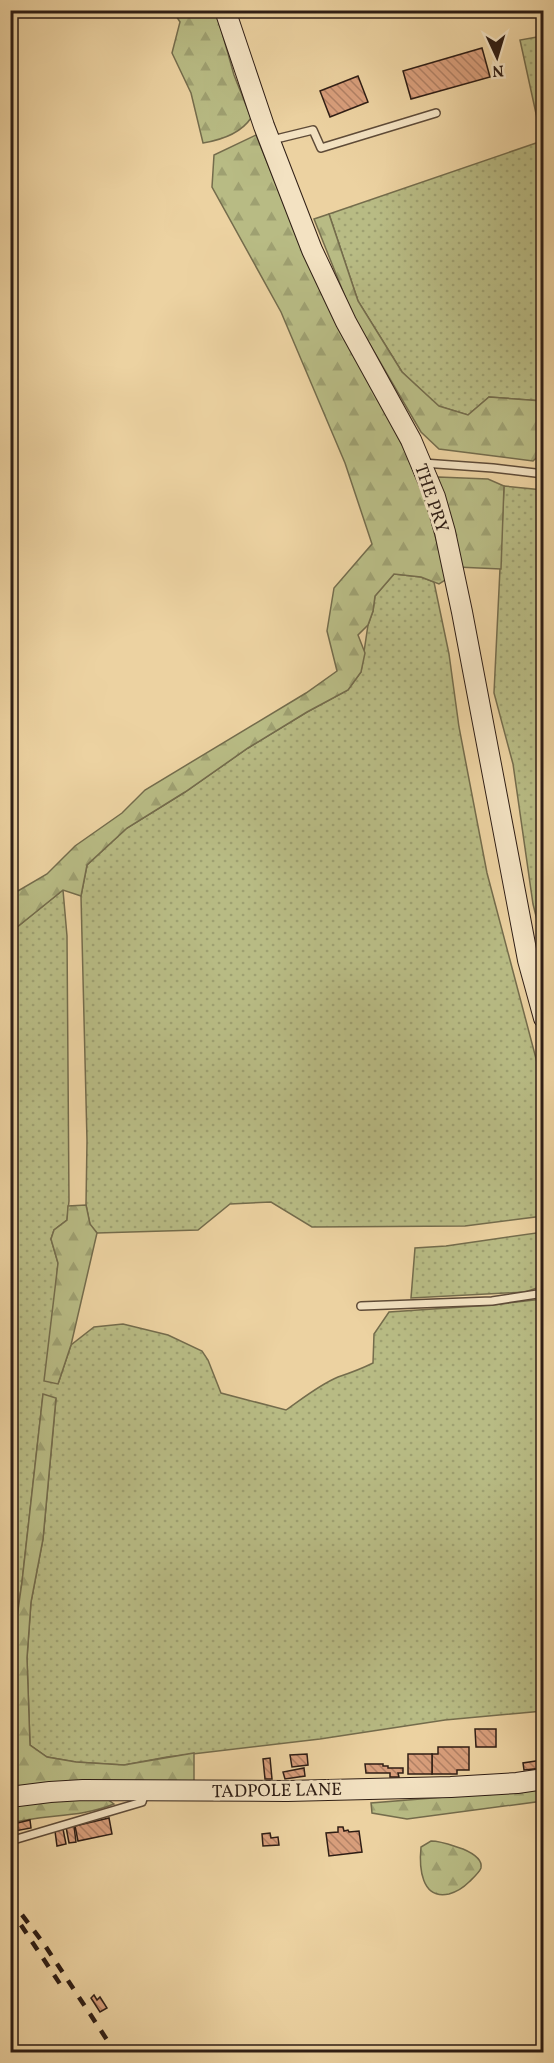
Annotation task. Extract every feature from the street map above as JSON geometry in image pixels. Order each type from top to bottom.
[{"type":"main road","name":"THE PRY","points":[[225,10],[270,141],[312,250],[346,322],[401,421],[435,497],[445,532],[528,960],[543,1017]]},
{"type":"main road","name":"TADPOLE LANE","points":[[10,1797],[75,1790],[249,1791],[451,1787],[543,1779]]},
{"type":"lane","points":[[270,141],[313,130],[321,148],[436,113]]},
{"type":"lane","points":[[421,462],[543,474]]},
{"type":"lane","points":[[361,1306],[492,1301],[543,1293]]},
{"type":"lane","points":[[10,1841],[142,1802],[146,1791]]},
{"type":"green space","points":[[173,11],[216,11],[234,75],[251,118],[242,128],[230,135],[203,143],[191,93],[172,53],[180,22]]},
{"type":"green space","points":[[543,36],[543,401],[489,397],[468,415],[438,406],[402,372],[358,301],[329,214],[542,141],[520,40]]},
{"type":"green space","points":[[256,135],[295,231],[420,481],[447,579],[439,584],[421,577],[394,574],[375,596],[368,625],[358,635],[365,653],[361,672],[348,690],[248,748],[185,792],[127,828],[87,865],[81,896],[63,890],[11,932],[11,895],[47,874],[75,846],[122,813],[145,790],[306,693],[337,671],[327,631],[334,588],[372,544],[345,463],[281,312],[212,187],[214,155]]},
{"type":"green space","points":[[329,214],[358,301],[402,372],[439,406],[468,415],[489,397],[543,401],[544,451],[533,461],[439,449],[421,432],[352,314],[314,219]]},
{"type":"green space","points":[[438,477],[488,479],[504,486],[501,569],[457,567]]},
{"type":"green space","points":[[504,486],[543,490],[543,944],[533,904],[513,764],[494,693]]},
{"type":"green space","points":[[394,574],[421,577],[434,582],[449,654],[459,727],[487,873],[543,1085],[543,1216],[465,1226],[312,1227],[271,1202],[230,1204],[198,1230],[97,1233],[90,1225],[86,1205],[87,1141],[81,896],[87,865],[127,828],[185,792],[248,748],[348,690],[361,672],[375,596]]},
{"type":"green space","points":[[63,890],[67,936],[69,1201],[67,1220],[54,1230],[51,1239],[58,1263],[54,1311],[58,1384],[71,1345],[94,1327],[123,1324],[168,1335],[202,1351],[221,1393],[286,1410],[331,1380],[373,1363],[374,1334],[389,1312],[543,1299],[543,1711],[445,1720],[320,1739],[167,1757],[124,1765],[76,1762],[47,1757],[30,1745],[27,1658],[31,1602],[43,1539],[56,1399],[43,1395],[12,1652],[11,1678],[11,932]]},
{"type":"green space","points":[[86,1205],[90,1224],[97,1233],[71,1345],[58,1384],[44,1381],[58,1263],[51,1239],[54,1230],[67,1220],[68,1206]]},
{"type":"green space","points":[[543,1232],[543,1286],[525,1292],[411,1298],[415,1248],[446,1246]]},
{"type":"green space","points":[[43,1394],[56,1398],[43,1539],[31,1602],[27,1658],[30,1745],[47,1757],[76,1762],[124,1765],[194,1753],[194,1783],[11,1791],[12,1652]]},
{"type":"green space","points":[[543,1789],[543,1801],[407,1819],[372,1813],[371,1803]]},
{"type":"green space","points":[[62,1798],[107,1799],[114,1804],[88,1812],[11,1823],[11,1806]]},
{"type":"green space","points":[[431,1841],[463,1849],[472,1854],[480,1861],[480,1870],[467,1884],[454,1892],[440,1895],[433,1892],[424,1880],[421,1864],[421,1847]]},
{"type":"building","points":[[482,48],[490,77],[411,99],[403,71]]},
{"type":"building","points":[[358,76],[368,102],[330,117],[320,91]]},
{"type":"building","points":[[544,1724],[544,1743],[540,1743],[537,1739],[537,1725]]},
{"type":"building","points":[[475,1729],[496,1729],[496,1747],[476,1747]]},
{"type":"building","points":[[438,1747],[469,1747],[469,1770],[457,1770],[457,1774],[432,1774],[432,1754],[438,1754]]},
{"type":"building","points":[[307,1754],[308,1765],[292,1767],[290,1755]]},
{"type":"building","points":[[408,1754],[432,1754],[432,1774],[408,1774]]},
{"type":"building","points":[[270,1758],[272,1779],[265,1779],[263,1759]]},
{"type":"building","points":[[542,1760],[543,1768],[524,1770],[523,1763]]},
{"type":"building","points":[[365,1764],[383,1764],[388,1768],[403,1768],[403,1773],[398,1773],[399,1777],[390,1777],[390,1773],[366,1773]]},
{"type":"building","points":[[304,1768],[305,1776],[285,1779],[283,1772]]},
{"type":"building","points":[[109,1818],[112,1834],[78,1841],[75,1826]]},
{"type":"building","points":[[30,1820],[31,1828],[15,1831],[13,1824]]},
{"type":"building","points":[[74,1826],[76,1842],[69,1843],[66,1827]]},
{"type":"building","points":[[338,1827],[343,1827],[344,1831],[349,1832],[359,1831],[362,1852],[329,1856],[326,1833],[338,1832]]},
{"type":"building","points":[[63,1829],[66,1844],[57,1846],[55,1831]]},
{"type":"building","points":[[270,1833],[271,1838],[278,1837],[279,1845],[263,1846],[262,1834]]},
{"type":"building","points":[[94,1995],[97,2000],[100,1997],[107,2008],[100,2012],[91,1998]]},
{"type":"railway","points":[[10,1899],[44,1944],[115,2052]]},
{"type":"railway","points":[[21,1925],[64,1990]]}]
